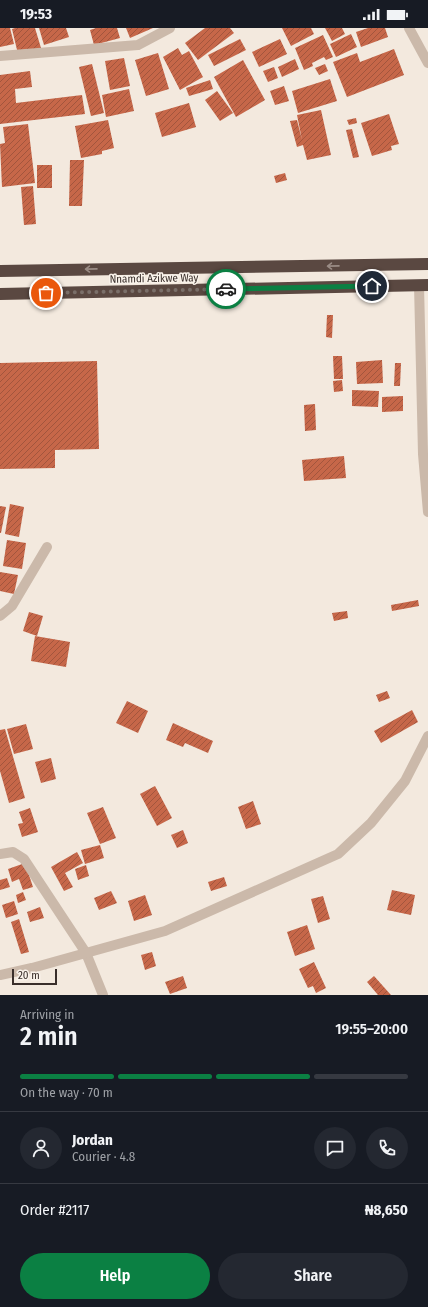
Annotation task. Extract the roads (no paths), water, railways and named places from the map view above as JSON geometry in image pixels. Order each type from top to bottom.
[{"type":"highway","name":"Nnamdi Azikwe Way","points":[[0,271],[428,264]]},
{"type":"highway","name":"Nnamdi Azikwe Way","points":[[0,294],[423,285]]},
{"type":"street","points":[[0,56],[138,45],[170,28]]},
{"type":"street","points":[[409,28],[428,63]]},
{"type":"street","points":[[423,285],[422,454],[428,512]]},
{"type":"street","points":[[0,616],[12,606],[47,547]]},
{"type":"street","points":[[0,975],[86,953],[165,930],[338,854],[371,823],[405,781],[428,736]]},
{"type":"street","points":[[0,854],[13,852],[24,859],[86,953],[103,995]]}]
